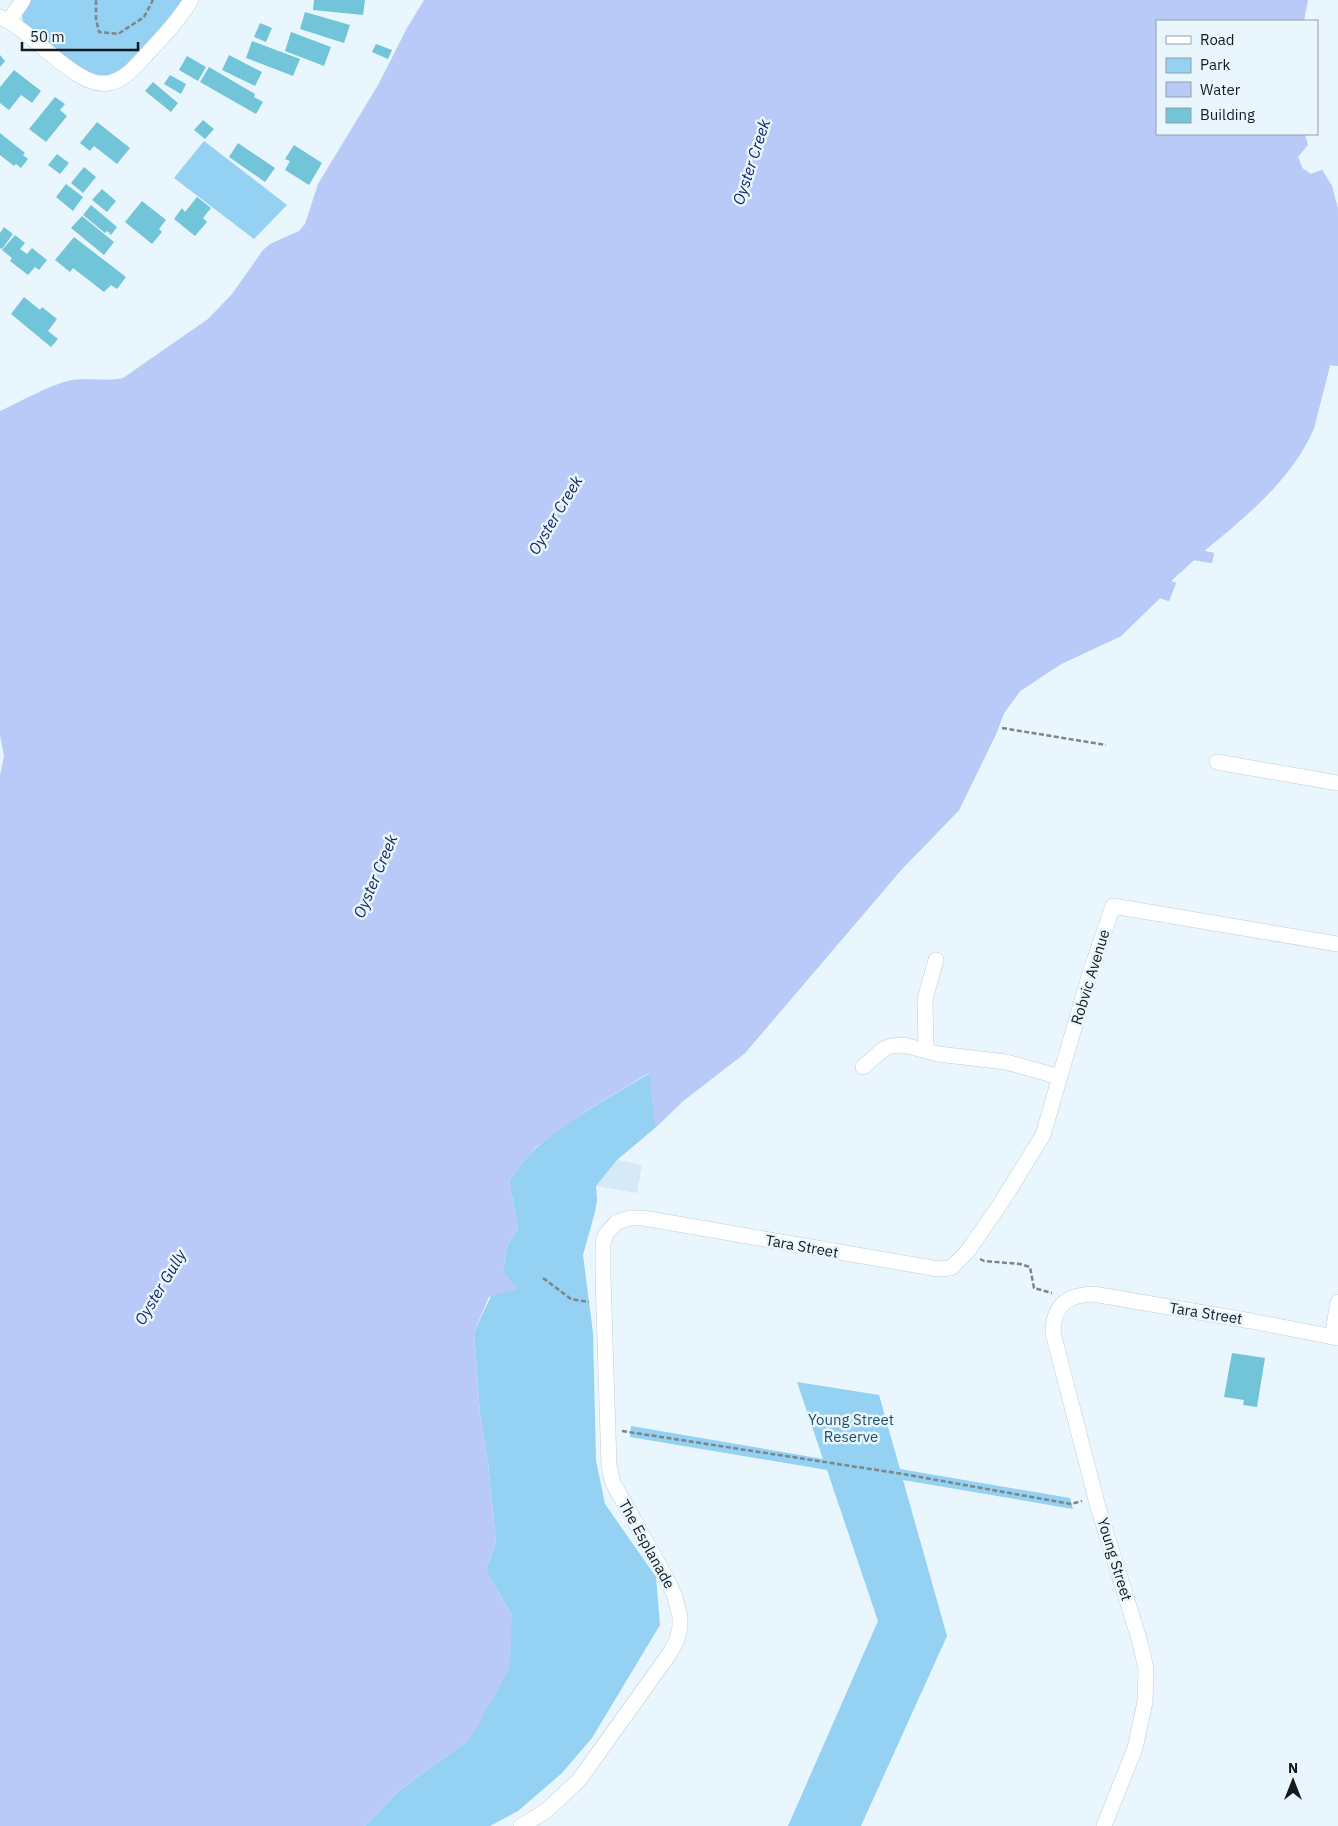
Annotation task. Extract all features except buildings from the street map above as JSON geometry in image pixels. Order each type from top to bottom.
[{"type":"street","points":[[23,0],[5,19],[74,72],[93,82],[109,83],[120,79],[134,69],[191,0]]},
{"type":"street","points":[[1217,762],[1338,783]]},
{"type":"street","name":"Robvic Avenue","points":[[967,1252],[1001,1203],[1043,1135],[1090,973],[1112,906],[1338,944]]},
{"type":"street","points":[[926,1051],[925,999],[936,960]]},
{"type":"street","points":[[863,1067],[879,1052],[891,1046],[904,1045],[951,1056],[1006,1062],[1060,1078]]},
{"type":"street","name":"Tara Street","points":[[630,1218],[662,1221],[938,1269],[950,1268],[967,1252]]},
{"type":"street","name":"The Esplanade","points":[[521,1826],[546,1812],[579,1780],[670,1653],[677,1640],[680,1627],[678,1607],[669,1582],[613,1483],[608,1459],[603,1242],[611,1227],[617,1222],[630,1218]]},
{"type":"street","name":"Tara Street","points":[[1073,1298],[1082,1295],[1105,1296],[1251,1321],[1335,1338]]},
{"type":"street","name":"Young Street","points":[[1073,1298],[1061,1305],[1056,1313],[1053,1334],[1096,1498],[1140,1642],[1146,1670],[1145,1702],[1136,1748],[1104,1826]]},
{"type":"street","points":[[1335,1338],[1338,1302]]},
{"type":"path","points":[[96,0],[96,19],[99,32],[118,34],[144,17],[153,0]]},
{"type":"path","points":[[1002,728],[1106,745]]},
{"type":"path","points":[[967,1252],[984,1261],[1020,1264],[1030,1267],[1034,1288],[1073,1298]]},
{"type":"path","points":[[543,1278],[571,1299]]},
{"type":"path","points":[[630,1433],[902,1474],[1071,1504],[1096,1498]]},
{"type":"shaded area","points":[[617,1160],[642,1165],[637,1193],[596,1186]]},
{"type":"green space","points":[[28,0],[183,0],[142,52],[121,70],[108,75],[96,75],[82,70],[23,24],[22,12]]},
{"type":"green space","points":[[204,141],[287,205],[254,239],[174,178]]},
{"type":"green space","points":[[1298,157],[1302,168],[1311,174],[1322,170],[1332,186],[1338,210],[1338,366],[1330,365],[1314,428],[1305,447],[1280,481],[1266,496],[1204,551],[1214,553],[1212,563],[1194,560],[1171,581],[1176,583],[1169,601],[1160,598],[1121,636],[1061,664],[1020,691],[1004,713],[996,734],[959,810],[901,870],[745,1053],[683,1101],[617,1160],[596,1186],[597,1200],[595,1212],[583,1255],[593,1333],[596,1460],[605,1504],[656,1577],[660,1625],[592,1738],[562,1773],[518,1811],[490,1826],[365,1826],[400,1790],[470,1739],[512,1615],[486,1571],[496,1541],[488,1463],[480,1414],[474,1332],[503,1271],[508,1244],[518,1228],[509,1180],[532,1152],[567,1124],[668,1062]]},
{"type":"green space","name":"Young Street Reserve","points":[[797,1382],[879,1395],[900,1469],[1070,1498],[1073,1509],[903,1480],[947,1636],[861,1826],[788,1826],[878,1621],[827,1470],[630,1437],[631,1426],[823,1459]]},
{"type":"water","points":[[424,0],[1308,0],[1304,20],[1156,20],[1156,135],[1305,135],[1308,145],[1298,157],[1302,168],[1311,174],[1322,170],[1332,186],[1338,210],[1338,366],[1330,365],[1314,428],[1305,447],[1280,481],[1266,496],[1204,551],[1214,553],[1212,563],[1194,560],[1171,581],[1176,583],[1169,601],[1160,598],[1121,636],[1061,664],[1020,691],[1004,713],[996,734],[959,810],[901,870],[745,1053],[683,1101],[655,1128],[649,1073],[586,1111],[535,1148],[509,1180],[518,1228],[508,1244],[503,1271],[518,1289],[489,1297],[474,1332],[480,1414],[488,1463],[496,1541],[486,1571],[512,1615],[510,1668],[470,1739],[400,1790],[365,1826],[0,1826],[0,775],[4,756],[0,735],[0,411],[63,382],[78,379],[110,380],[123,378],[208,319],[232,294],[263,250],[270,244],[299,231],[305,224],[318,184],[378,85],[407,28]]},
{"type":"water label","name":"Oyster Creek","points":[[751,162]]},
{"type":"water label","name":"Oyster Creek","points":[[555,515]]},
{"type":"water label","name":"Oyster Creek","points":[[375,876]]},
{"type":"water label","name":"Oyster Gully","points":[[160,1287]]}]
